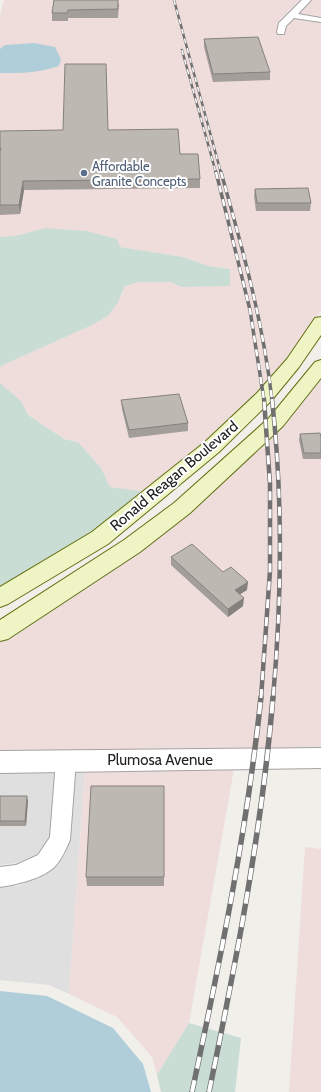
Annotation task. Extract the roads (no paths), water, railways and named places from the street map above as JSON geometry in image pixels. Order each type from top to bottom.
[{"type":"main road","name":"Ronald Reagan Boulevard","points":[[0,598],[100,538],[212,448],[264,396],[293,363],[321,322]]},
{"type":"main road","name":"Ronald Reagan Boulevard","points":[[0,632],[132,546],[182,508],[276,422],[321,366]]},
{"type":"street","points":[[281,32],[282,25],[307,0]]},
{"type":"street","points":[[292,15],[321,20]]},
{"type":"street","name":"Plumosa Avenue","points":[[0,762],[321,758]]},
{"type":"street","points":[[0,877],[18,875],[46,862],[60,840],[66,761]]},
{"type":"water","points":[[34,43],[55,47],[61,59],[59,66],[22,73],[0,73],[0,49],[5,45]]},
{"type":"water","points":[[0,991],[47,996],[113,1028],[143,1064],[151,1092],[0,1092]]},
{"type":"railway","points":[[174,0],[221,173]]},
{"type":"railway","points":[[182,50],[216,173]]},
{"type":"railway","points":[[216,172],[250,310],[264,400]]},
{"type":"railway","points":[[221,172],[244,256],[257,313],[272,400]]},
{"type":"railway","points":[[261,698],[270,571],[270,484],[264,399]]},
{"type":"railway","points":[[272,399],[276,436],[280,511],[280,586],[273,698]]},
{"type":"railway","points":[[192,1092],[232,896],[248,797],[261,697]]},
{"type":"railway","points":[[209,1092],[247,896],[262,797],[273,697]]},
{"type":"place","name":"Affordable Granite Concepts","points":[[84,173]]}]
